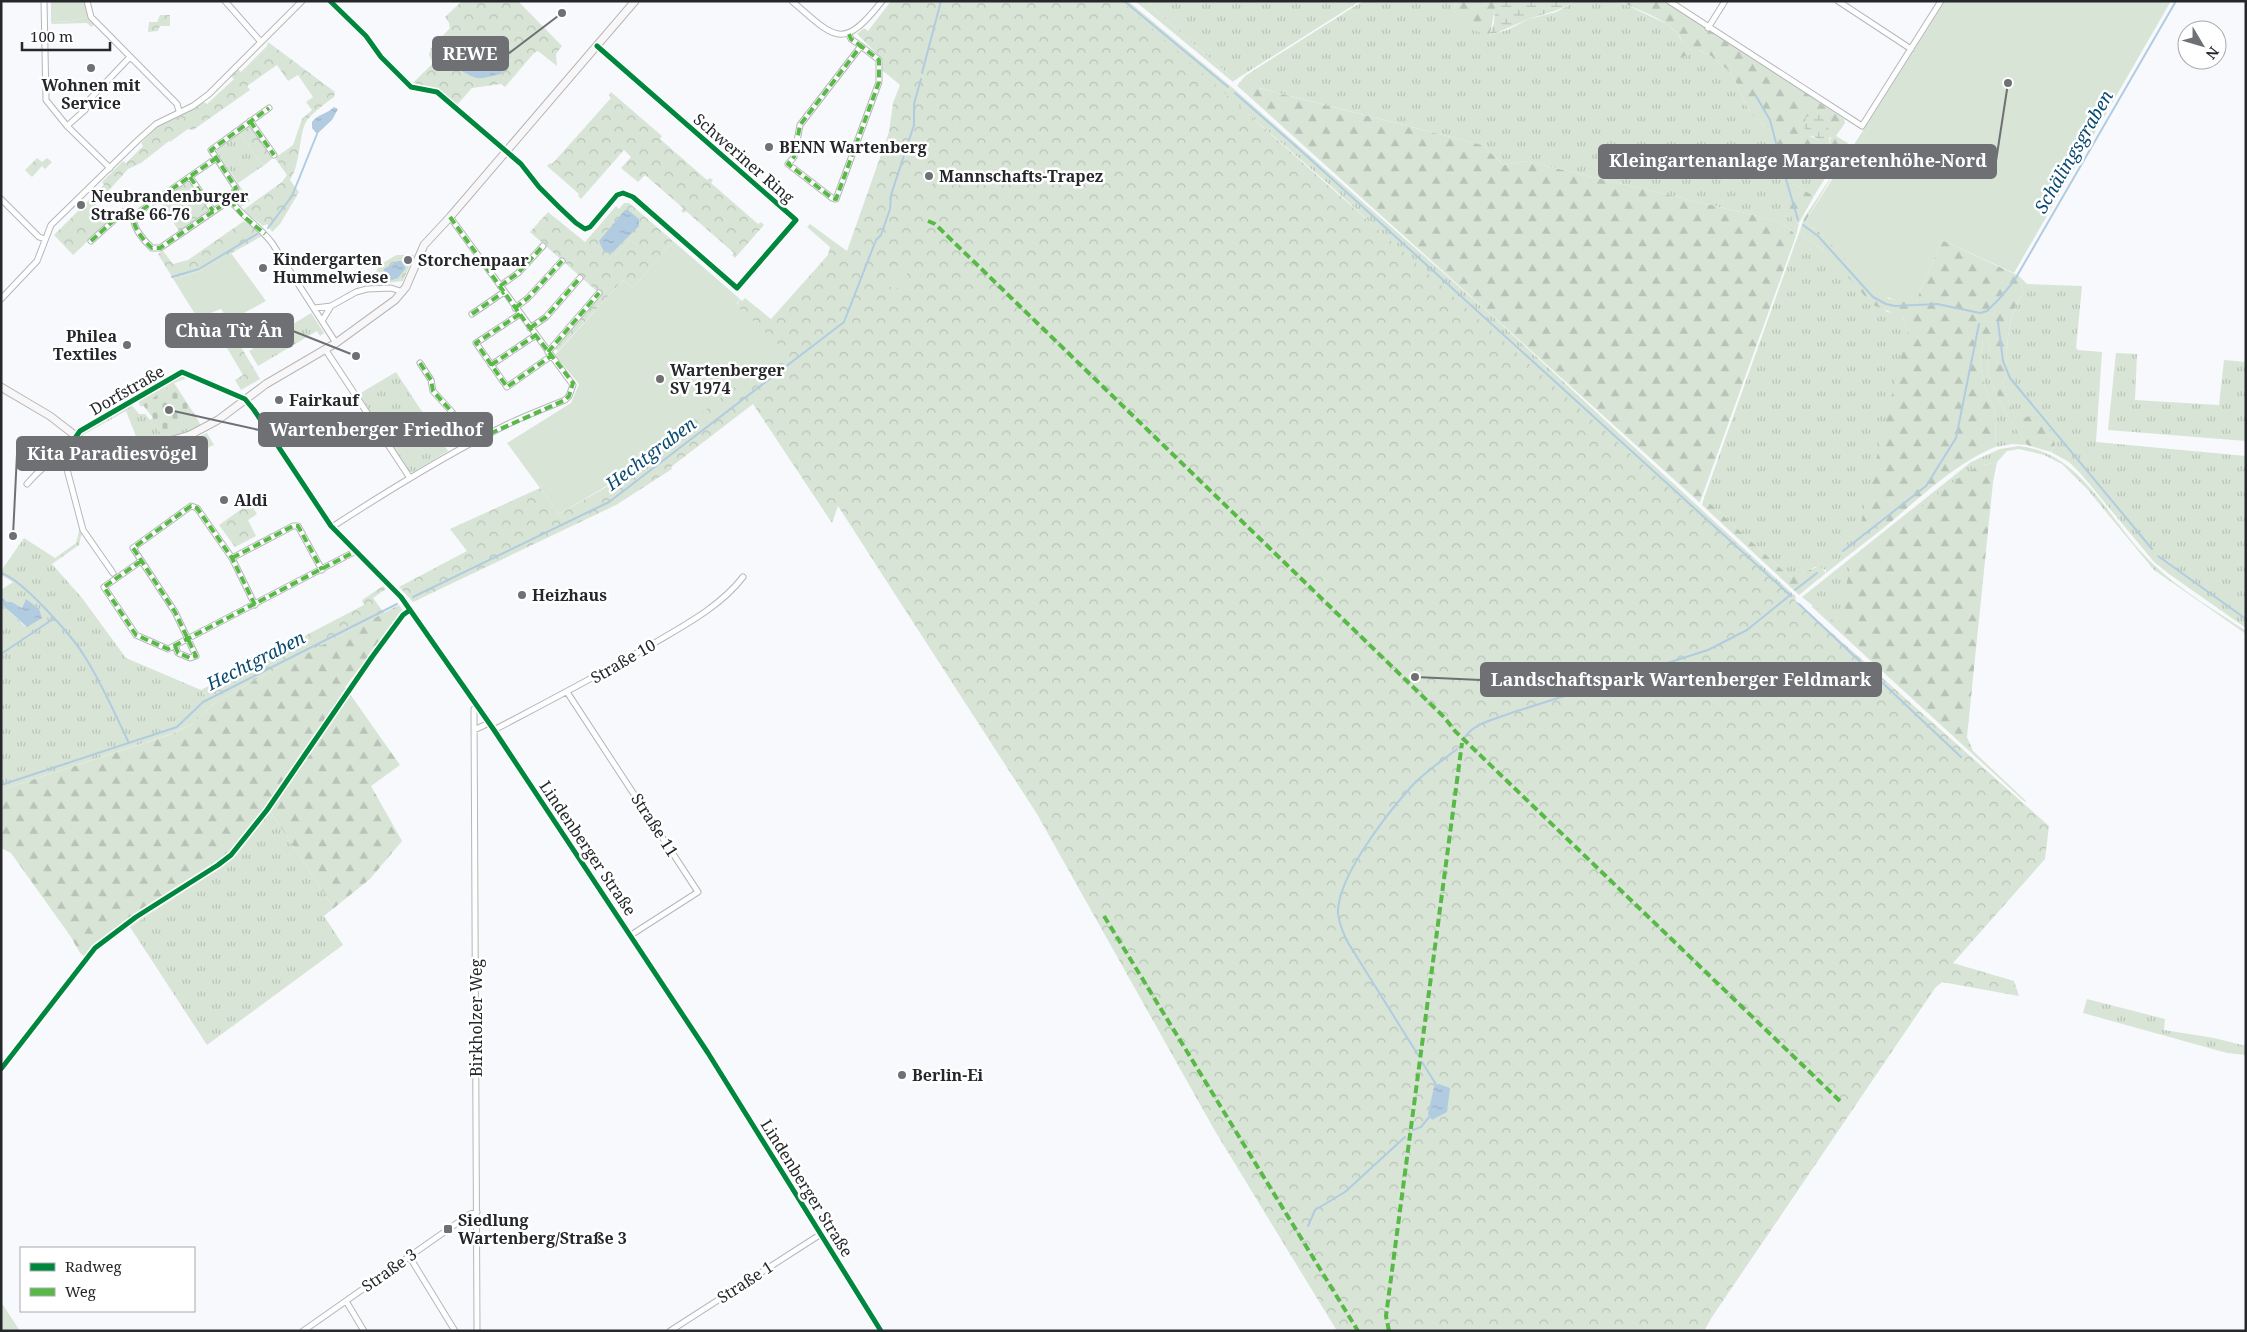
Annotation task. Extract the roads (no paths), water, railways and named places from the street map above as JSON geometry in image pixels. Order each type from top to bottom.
[{"type":"main road","name":"Dorfstraße","points":[[94,450],[106,451],[164,442],[190,435],[218,420],[266,384],[336,343],[374,316],[403,292],[424,245],[635,1]]},
{"type":"main road","points":[[1,387],[78,434],[94,450]]},
{"type":"street","points":[[44,1],[46,100],[67,126],[110,168]]},
{"type":"street","points":[[87,1],[91,17],[176,104],[179,111]]},
{"type":"street","points":[[225,1],[261,42]]},
{"type":"street","points":[[1,299],[37,261],[51,225],[156,124],[192,106],[209,94],[302,1]]},
{"type":"street","points":[[330,1],[366,36],[381,58],[411,87],[437,92],[506,151]]},
{"type":"street","points":[[792,1],[831,33],[841,36],[849,34],[858,28],[882,1]]},
{"type":"street","points":[[1669,1],[1862,126],[1941,1]]},
{"type":"street","points":[[1708,28],[1725,1]]},
{"type":"street","points":[[1838,1],[1911,49]]},
{"type":"street","points":[[849,34],[879,60],[879,82],[836,200],[788,164],[794,157],[800,125],[861,46]]},
{"type":"street","name":"Schweriner Ring","points":[[506,151],[521,164],[538,187],[576,223],[585,228],[590,227],[618,195],[623,193],[633,197],[738,288],[796,220],[598,46]]},
{"type":"street","points":[[67,126],[85,110],[90,99],[130,57]]},
{"type":"street","points":[[215,159],[139,212],[133,224],[148,245],[156,249],[230,200],[236,188],[212,154],[213,147],[269,108]]},
{"type":"street","points":[[250,121],[274,155]]},
{"type":"street","points":[[190,177],[213,211]]},
{"type":"street","points":[[1,199],[40,237],[45,239]]},
{"type":"street","points":[[230,200],[272,242],[336,343]]},
{"type":"street","points":[[91,241],[123,212],[134,219]]},
{"type":"street","points":[[332,527],[410,478],[470,444],[569,396],[573,383],[515,308],[450,217]]},
{"type":"street","points":[[500,286],[518,273],[543,246]]},
{"type":"street","points":[[515,308],[528,298],[562,261]]},
{"type":"street","points":[[530,328],[546,317],[580,278]]},
{"type":"street","points":[[315,308],[331,306],[361,290],[391,288],[403,292]]},
{"type":"street","points":[[472,314],[504,292]]},
{"type":"street","points":[[520,314],[476,343],[507,387],[550,354],[599,293]]},
{"type":"street","points":[[322,320],[331,306]]},
{"type":"street","points":[[492,365],[536,335]]},
{"type":"street","points":[[325,349],[410,478]]},
{"type":"street","points":[[420,363],[431,380],[432,391],[452,412],[470,444]]},
{"type":"street","name":"Dorfstraße","points":[[62,459],[78,434],[182,372],[245,400]]},
{"type":"street","name":"Lindenberger Straße","points":[[245,400],[254,410],[332,527],[401,597],[494,730],[708,1053],[881,1331]]},
{"type":"street","name":"Dorfstraße","points":[[27,484],[46,466],[62,459],[83,455],[94,450]]},
{"type":"street","points":[[62,459],[83,530],[113,573]]},
{"type":"street","points":[[175,646],[178,653],[194,658],[196,653],[175,612],[133,551],[135,545],[194,506],[232,558],[255,605]]},
{"type":"street","points":[[232,558],[293,526],[298,526],[322,570]]},
{"type":"street","points":[[141,561],[106,585],[105,589],[136,635],[168,649],[356,552]]},
{"type":"street","name":"Straße 10","points":[[494,730],[581,686],[684,625],[725,596],[743,578]]},
{"type":"street","name":"Straße 11","points":[[567,692],[698,892],[631,935]]},
{"type":"street","name":"Birkholzer Weg","points":[[477,707],[474,710],[477,1331]]},
{"type":"street","points":[[474,730],[489,724]]},
{"type":"street","name":"Straße 3","points":[[303,1331],[470,1214],[477,1212]]},
{"type":"street","name":"Straße 1","points":[[670,1331],[821,1234]]},
{"type":"street","points":[[409,1256],[455,1331]]},
{"type":"street","points":[[346,1301],[364,1331]]},
{"type":"water","points":[[452,44],[487,56],[500,54],[510,56],[501,74],[477,78],[455,67],[440,54],[438,50],[445,45]]},
{"type":"water","points":[[334,107],[338,109],[332,120],[317,134],[312,128],[312,122]]},
{"type":"water","points":[[625,210],[628,210],[639,219],[639,226],[612,253],[604,252],[599,241]]},
{"type":"water","points":[[401,261],[406,268],[398,278],[387,279],[383,275],[384,269]]},
{"type":"water","points":[[1,597],[7,602],[12,602],[22,608],[26,599],[39,609],[42,618],[27,627],[1,604]]},
{"type":"water","points":[[1439,1084],[1450,1088],[1447,1112],[1432,1120],[1428,1114],[1434,1087]]},
{"type":"waterway","name":"Hechtgraben","points":[[922,73],[941,1]]},
{"type":"waterway","points":[[1124,1],[1228,87]]},
{"type":"waterway","name":"Schälingsgraben","points":[[1803,225],[1818,236],[1873,297],[1886,304],[1895,306],[1937,304],[1980,313],[1987,311],[2014,281],[2176,1]]},
{"type":"waterway","name":"Hechtgraben","points":[[413,597],[609,502],[844,322],[890,209],[891,195],[914,125],[914,104],[921,79]]},
{"type":"waterway","points":[[1235,93],[1791,596]]},
{"type":"waterway","points":[[1756,96],[1770,120],[1780,158]]},
{"type":"waterway","points":[[268,228],[292,196],[317,134]]},
{"type":"waterway","points":[[1783,169],[1798,220]]},
{"type":"waterway","points":[[172,277],[199,269],[257,234]]},
{"type":"waterway","points":[[1998,322],[2003,361],[2010,378],[2152,549]]},
{"type":"waterway","name":"Schälingsgraben","points":[[1843,551],[1926,486],[1956,438],[1979,324]]},
{"type":"waterway","points":[[2158,556],[2246,619]]},
{"type":"waterway","name":"Hechtgraben","points":[[1,573],[34,597],[59,623],[79,648],[97,678],[129,743]]},
{"type":"waterway","name":"Schälingsgraben","points":[[1795,590],[1817,573]]},
{"type":"waterway","name":"Schälingsgraben","points":[[1465,737],[1474,728],[1511,713],[1708,650],[1747,630],[1789,596]]},
{"type":"waterway","name":"Hechtgraben","points":[[1,785],[177,727],[203,702],[397,604]]},
{"type":"waterway","points":[[1799,604],[1961,757]]},
{"type":"waterway","name":"Hechtgraben","points":[[1,654],[53,619]]},
{"type":"waterway","name":"Schälingsgraben","points":[[1418,1055],[1347,941],[1338,912],[1340,897],[1346,881],[1365,846],[1377,829],[1415,783],[1457,749]]},
{"type":"waterway","name":"Schälingsgraben","points":[[1422,1062],[1437,1086]]},
{"type":"waterway","name":"Schälingsgraben","points":[[1413,1130],[1421,1127],[1430,1116]]},
{"type":"waterway","name":"Schälingsgraben","points":[[1308,1226],[1315,1210],[1345,1192],[1405,1137]]},
{"type":"place","name":"REWE","points":[[562,13]]},
{"type":"place","name":"Wohnen mit Service","points":[[91,68]]},
{"type":"place","name":"Kleingartenanlage Margaretenhöhe-Nord","points":[[2008,83]]},
{"type":"place","name":"BENN Wartenberg","points":[[769,147]]},
{"type":"place","name":"Mannschafts-Trapez","points":[[929,176]]},
{"type":"place","name":"Neubrandenburger Straße 66-76","points":[[81,205]]},
{"type":"place","name":"Storchenpaar","points":[[408,260]]},
{"type":"place","name":"Kindergarten Hummelwiese","points":[[263,268]]},
{"type":"place","name":"Philea Textiles","points":[[127,345]]},
{"type":"place","name":"Chùa Từ Ân","points":[[356,356]]},
{"type":"place","name":"Wartenberger SV 1974","points":[[660,379]]},
{"type":"place","name":"Fairkauf","points":[[279,400]]},
{"type":"place","name":"Wartenberger Friedhof","points":[[169,410]]},
{"type":"place","name":"Aldi","points":[[224,500]]},
{"type":"place","name":"Kita Paradiesvögel","points":[[13,536]]},
{"type":"place","name":"Heizhaus","points":[[522,595]]},
{"type":"place","name":"Landschaftspark Wartenberger Feldmark","points":[[1415,677]]},
{"type":"place","name":"Berlin-Ei","points":[[902,1075]]},
{"type":"place","name":"Siedlung Wartenberg/Straße 3","points":[[448,1229]]}]
